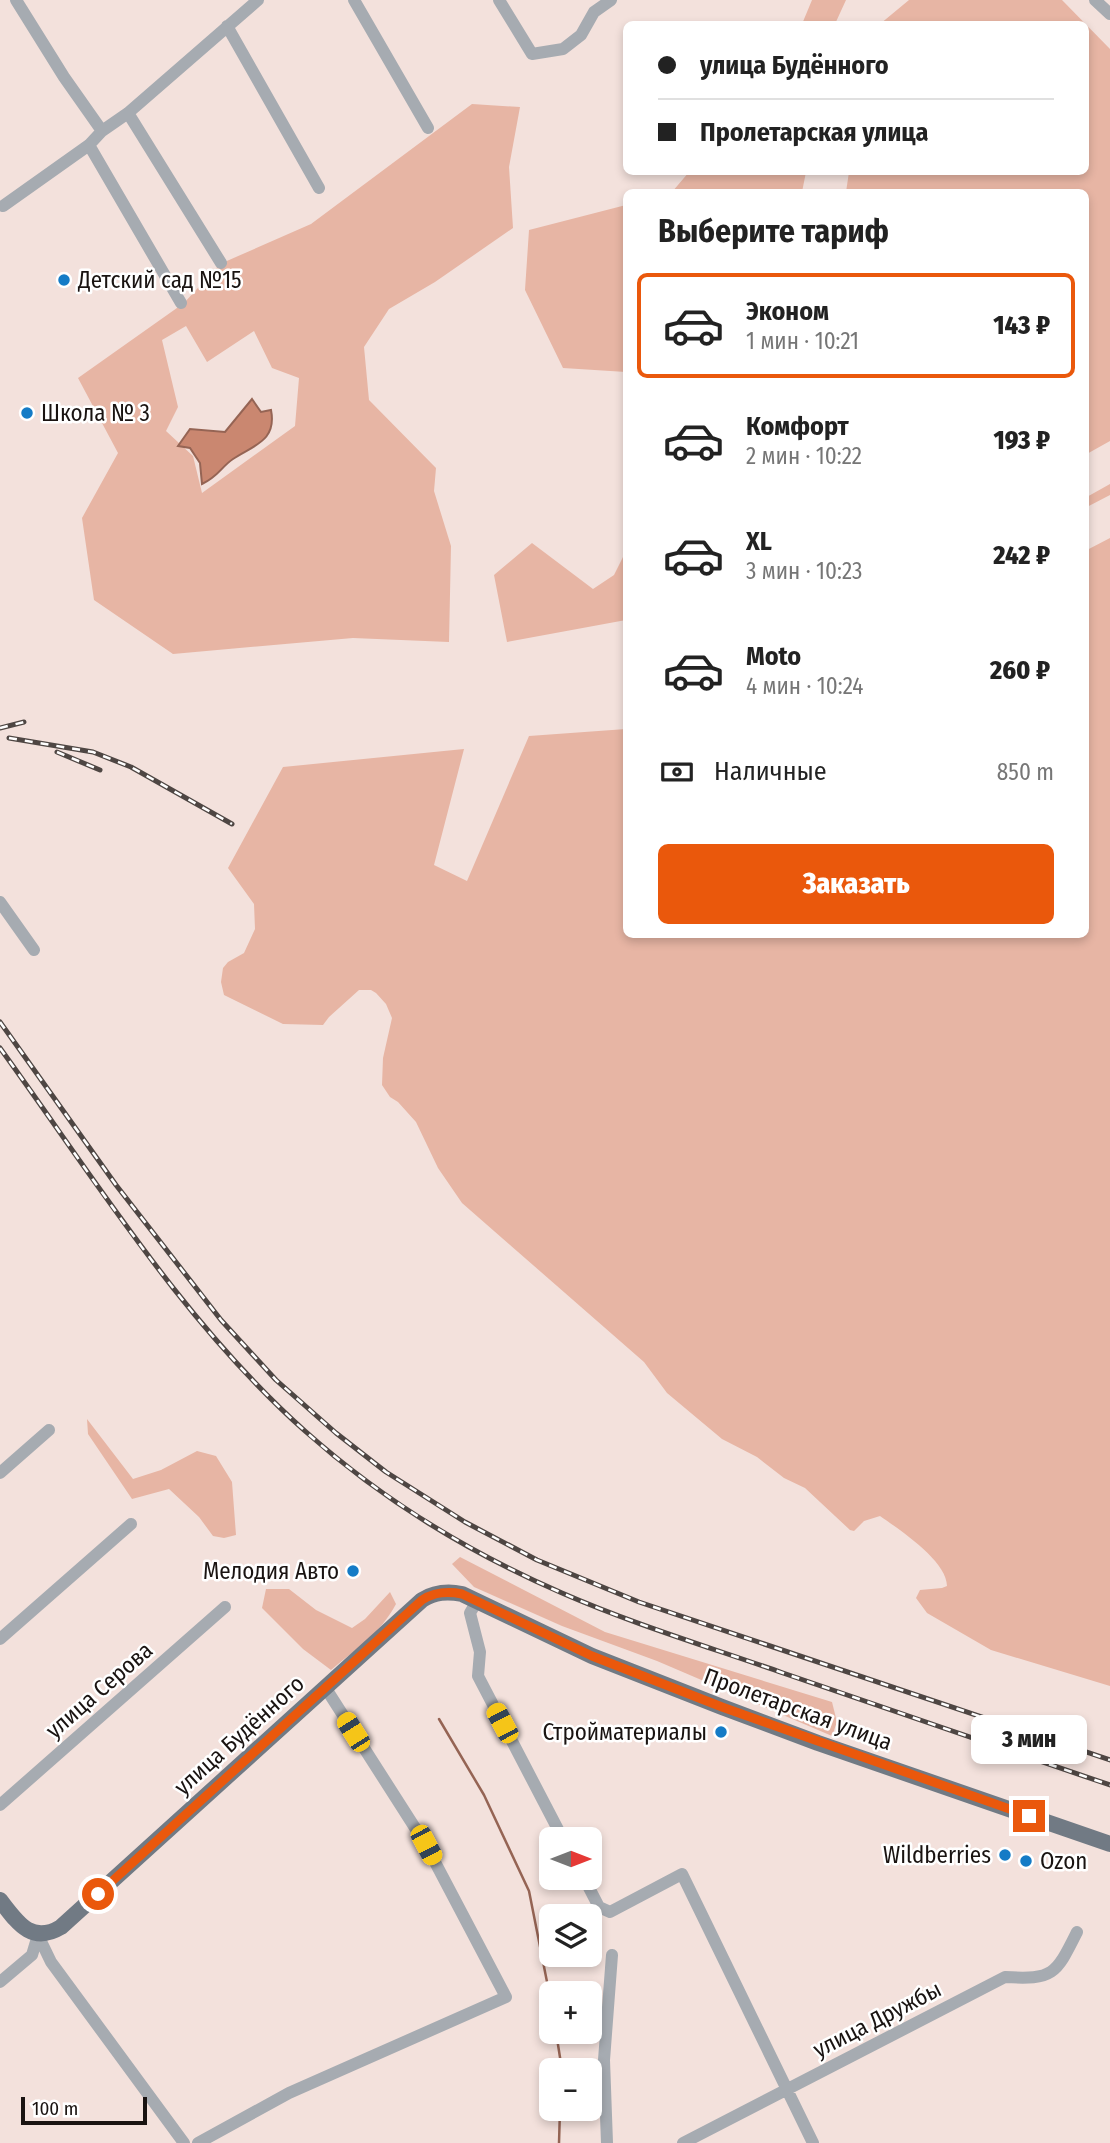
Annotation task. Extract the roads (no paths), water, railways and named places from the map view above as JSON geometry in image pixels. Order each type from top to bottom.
[{"type":"main road","name":"улица Будённого","points":[[38,1935],[51,1933],[61,1927],[422,1600],[431,1595],[455,1593],[477,1601]]},
{"type":"main road","name":"Пролетарская улица","points":[[477,1601],[592,1656],[722,1707],[1110,1844]]},
{"type":"main road","points":[[0,1900],[18,1923],[38,1935]]},
{"type":"street","points":[[16,0],[64,77],[102,131]]},
{"type":"street","points":[[3,206],[89,145],[102,131],[128,113],[258,0]]},
{"type":"street","points":[[354,0],[428,128]]},
{"type":"street","points":[[499,0],[532,54],[563,49],[581,35],[594,12],[611,0]]},
{"type":"street","points":[[1095,0],[1110,14]]},
{"type":"street","points":[[227,26],[319,188]]},
{"type":"street","points":[[128,113],[221,263]]},
{"type":"street","points":[[89,145],[181,303]]},
{"type":"street","points":[[0,902],[34,950]]},
{"type":"street","points":[[0,1473],[49,1430]]},
{"type":"street","points":[[0,1639],[131,1524]]},
{"type":"street","points":[[477,1601],[470,1613],[480,1652],[478,1676],[557,1827]]},
{"type":"street","name":"улица Серова","points":[[0,1805],[225,1606]]},
{"type":"street","points":[[198,2143],[289,2093],[506,1997],[426,1845],[325,1687]]},
{"type":"street","points":[[590,1890],[599,1907],[610,1912],[681,1874],[813,2143]]},
{"type":"street","name":"улица Дружбы","points":[[684,2143],[1005,1977],[1044,1977],[1060,1964],[1077,1932]]},
{"type":"street","points":[[0,1982],[32,1955],[38,1935]]},
{"type":"street","points":[[38,1935],[51,1962],[184,2143]]},
{"type":"street","points":[[607,2143],[604,2060],[612,1955]]},
{"type":"waterway","points":[[439,1719],[484,1795],[529,1891],[547,1981]]},
{"type":"waterway","points":[[558,2044],[560,2058]]},
{"type":"waterway","points":[[559,2143],[560,2121]]},
{"type":"railway","points":[[0,728],[24,722]]},
{"type":"railway","points":[[9,738],[93,752],[131,767],[232,824]]},
{"type":"railway","points":[[57,752],[100,770]]},
{"type":"railway","points":[[0,1022],[116,1185],[221,1320],[276,1380],[336,1433],[386,1472],[465,1522],[537,1560],[639,1602],[1110,1760]]},
{"type":"railway","points":[[0,1048],[142,1248],[219,1344],[305,1431],[395,1501],[460,1542],[589,1604],[671,1635],[1110,1785]]},
{"type":"place","name":"Детский сад №15","points":[[64,280]]},
{"type":"place","name":"Школа № 3","points":[[27,413]]},
{"type":"place","name":"Мелодия Авто","points":[[353,1571]]},
{"type":"place","name":"Стройматериалы","points":[[721,1732]]},
{"type":"place","name":"Wildberries","points":[[1005,1855]]},
{"type":"place","name":"Ozon","points":[[1026,1861]]}]
